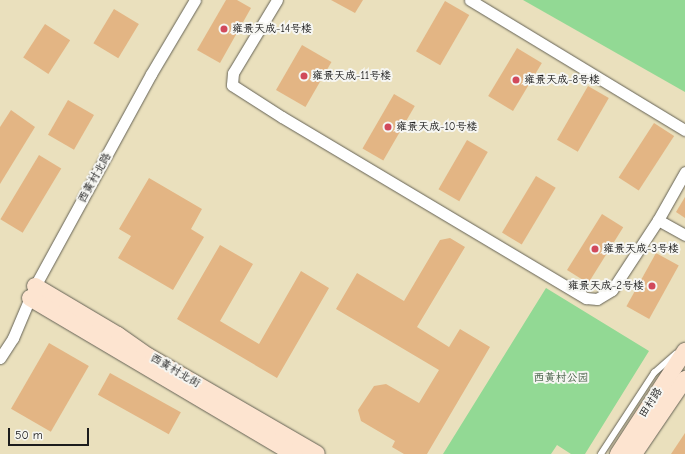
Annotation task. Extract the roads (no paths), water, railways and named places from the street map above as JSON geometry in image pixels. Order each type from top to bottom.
[{"type":"street","name":"西黄村北路","points":[[0,358],[13,338],[32,292],[151,74],[195,0]]},
{"type":"street","points":[[277,0],[233,73],[232,85],[282,117],[586,298],[597,299],[612,290],[658,220],[685,172]]},
{"type":"street","points":[[470,0],[685,130]]},
{"type":"street","points":[[658,220],[685,235]]},
{"type":"street","name":"西黄村北街","points":[[32,292],[294,454]]},
{"type":"street","name":"西黄村北街","points":[[32,292],[118,335],[148,356],[317,454]]},
{"type":"street","name":"田村路","points":[[618,454],[685,351]]},
{"type":"street","name":"田村路","points":[[634,454],[685,379]]},
{"type":"lane","points":[[600,454],[654,373],[685,346]]},
{"type":"place","name":"雍景天成-14号楼","points":[[224,29]]},
{"type":"place","name":"雍景天成-11号楼","points":[[304,76]]},
{"type":"place","name":"雍景天成-8号楼","points":[[516,80]]},
{"type":"place","name":"雍景天成-10号楼","points":[[388,127]]},
{"type":"place","name":"雍景天成-3号楼","points":[[595,249]]},
{"type":"place","name":"雍景天成-2号楼","points":[[652,286]]},
{"type":"park label","name":"西黄村公园","points":[[561,378]]}]
